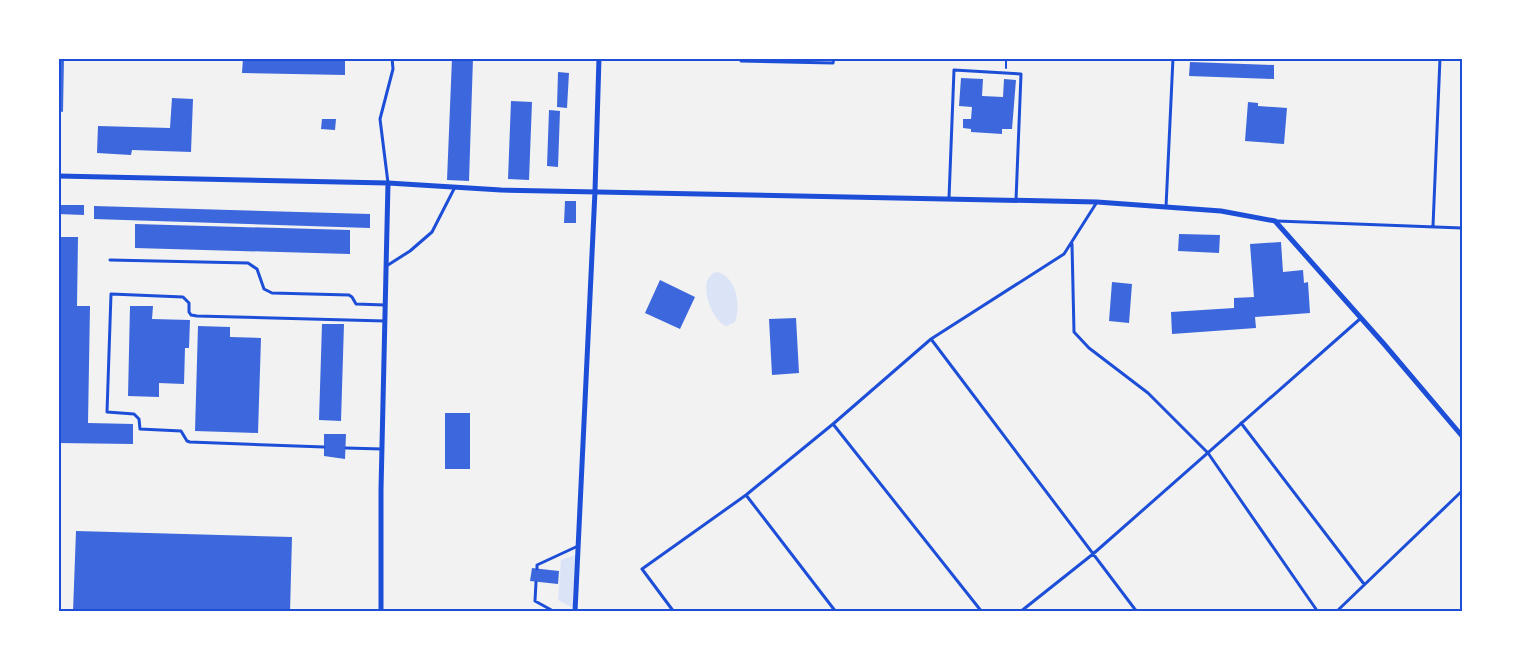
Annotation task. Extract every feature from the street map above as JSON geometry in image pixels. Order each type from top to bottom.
[{"type":"street","points":[[575,612],[596,191],[598,58]]},
{"type":"street","points":[[58,177],[388,183],[501,190],[1097,202],[1221,211],[1275,220],[1462,436]]},
{"type":"street","points":[[381,612],[388,183]]},
{"type":"lane","points":[[388,183],[380,119],[393,69],[392,58]]},
{"type":"lane","points":[[741,58],[741,61],[833,63],[834,58]]},
{"type":"lane","points":[[1166,207],[1173,58]]},
{"type":"lane","points":[[1433,226],[1440,58]]},
{"type":"lane","points":[[949,199],[954,70],[1021,74],[1016,200]]},
{"type":"lane","points":[[387,266],[410,251],[432,232],[455,187]]},
{"type":"lane","points":[[674,612],[642,569],[746,495],[833,424],[931,339],[1064,254],[1097,202]]},
{"type":"lane","points":[[1275,220],[1462,228]]},
{"type":"lane","points":[[1072,242],[1074,332],[1089,348],[1148,393],[1208,453],[1318,612]]},
{"type":"lane","points":[[110,260],[248,263],[257,268],[264,289],[272,293],[349,295],[356,304],[386,305]]},
{"type":"lane","points":[[324,447],[190,442],[181,431],[140,429],[139,419],[134,414],[107,412],[111,294],[183,297],[189,303],[191,315],[197,316],[385,321]]},
{"type":"lane","points":[[1020,612],[1093,554],[1361,318]]},
{"type":"lane","points":[[931,339],[1137,612]]},
{"type":"lane","points":[[1241,423],[1364,584]]},
{"type":"lane","points":[[833,424],[982,612]]},
{"type":"lane","points":[[346,448],[382,449]]},
{"type":"lane","points":[[1336,612],[1462,491]]},
{"type":"lane","points":[[746,495],[836,612]]},
{"type":"lane","points":[[537,569],[537,565],[578,546]]},
{"type":"lane","points":[[536,582],[535,601],[555,612]]},
{"type":"shaded area","points":[[718,272],[730,280],[736,293],[737,316],[735,322],[727,326],[718,320],[708,300],[707,280],[713,273]]},
{"type":"shaded area","points":[[575,555],[573,608],[558,600],[561,560]]},
{"type":"building","points":[[58,58],[64,58],[63,112],[58,111]]},
{"type":"building","points":[[243,58],[345,58],[345,75],[242,73]]},
{"type":"building","points":[[452,58],[473,58],[469,181],[447,180]]},
{"type":"building","points":[[1190,62],[1274,65],[1274,79],[1189,76]]},
{"type":"building","points":[[558,72],[569,73],[567,108],[557,107]]},
{"type":"building","points":[[961,78],[983,79],[982,96],[1003,97],[1004,79],[1016,80],[1012,129],[1002,129],[1002,134],[971,132],[971,129],[963,128],[963,119],[971,119],[972,107],[959,106]]},
{"type":"building","points":[[172,98],[193,99],[191,152],[132,150],[131,155],[97,153],[98,126],[170,128]]},
{"type":"building","points":[[511,101],[532,102],[529,180],[508,179]]},
{"type":"building","points":[[1248,102],[1258,103],[1258,106],[1287,108],[1284,144],[1245,141]]},
{"type":"building","points":[[549,110],[560,111],[558,167],[547,166]]},
{"type":"building","points":[[322,119],[336,119],[335,130],[321,129]]},
{"type":"building","points":[[565,201],[576,201],[576,223],[564,223]]},
{"type":"building","points":[[58,205],[84,205],[84,215],[58,214]]},
{"type":"building","points":[[94,206],[370,214],[370,228],[94,219]]},
{"type":"building","points":[[135,224],[350,230],[350,254],[135,248]]},
{"type":"building","points":[[1179,234],[1220,235],[1219,253],[1178,251]]},
{"type":"building","points":[[59,237],[78,237],[77,306],[90,306],[88,423],[133,424],[133,444],[58,443]]},
{"type":"building","points":[[1281,242],[1283,272],[1303,270],[1304,283],[1308,282],[1310,313],[1255,317],[1256,328],[1172,334],[1171,312],[1234,308],[1234,298],[1254,297],[1250,244]]},
{"type":"building","points":[[660,280],[695,297],[680,329],[645,313]]},
{"type":"building","points":[[1112,282],[1132,284],[1129,323],[1109,321]]},
{"type":"building","points":[[130,306],[153,306],[152,319],[190,320],[189,348],[185,348],[184,384],[159,383],[159,397],[128,396]]},
{"type":"building","points":[[796,318],[799,373],[772,375],[769,319]]},
{"type":"building","points":[[322,324],[344,324],[341,421],[319,420]]},
{"type":"building","points":[[198,326],[230,327],[230,337],[261,338],[258,433],[195,431]]},
{"type":"building","points":[[445,413],[470,413],[470,469],[445,469]]},
{"type":"building","points":[[324,434],[346,434],[345,459],[324,456]]},
{"type":"building","points":[[76,531],[292,537],[290,612],[73,612]]},
{"type":"building","points":[[532,568],[559,571],[558,584],[530,581]]}]
